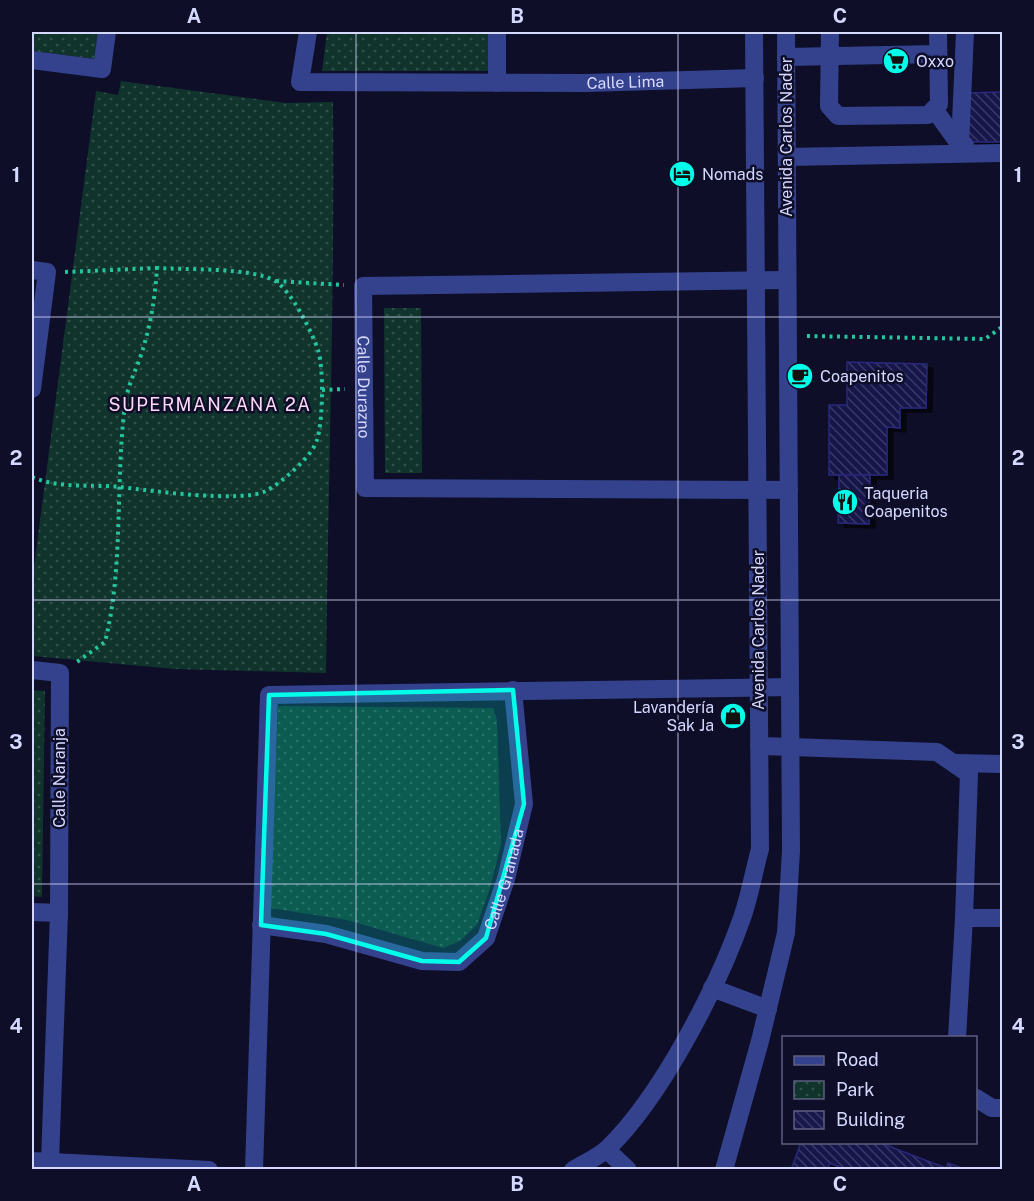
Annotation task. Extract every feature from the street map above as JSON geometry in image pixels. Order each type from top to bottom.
[{"type":"street","points":[[32,60],[102,69],[107,32]]},
{"type":"street","name":"Calle Lima","points":[[308,32],[300,82],[497,83],[755,78]]},
{"type":"street","points":[[497,32],[497,83]]},
{"type":"street","name":"Avenida Carlos Nader","points":[[573,1170],[607,1150],[634,1119],[661,1081],[712,988],[743,915],[760,849],[754,32]]},
{"type":"street","name":"Avenida Carlos Nader","points":[[724,1170],[768,1009],[786,933],[792,851],[786,32]]},
{"type":"street","points":[[830,32],[829,106],[838,116],[928,115],[939,104],[938,32]]},
{"type":"street","points":[[960,145],[965,32]]},
{"type":"street","points":[[786,57],[938,54]]},
{"type":"street","points":[[934,109],[960,145]]},
{"type":"street","points":[[960,145],[1002,146]]},
{"type":"street","points":[[787,157],[1002,153]]},
{"type":"street","points":[[32,389],[39,271]]},
{"type":"street","points":[[363,286],[787,280]]},
{"type":"street","name":"Calle Durazno","points":[[363,286],[365,488],[789,490]]},
{"type":"street","points":[[32,670],[60,673]]},
{"type":"street","name":"Calle Naranja","points":[[50,1161],[58,913],[60,673]]},
{"type":"street","points":[[254,1170],[269,695],[790,687]]},
{"type":"street","name":"Calle Granada","points":[[261,925],[326,934],[422,960],[459,962],[486,938],[506,879],[524,804],[513,690]]},
{"type":"street","points":[[759,746],[937,752],[969,774],[957,1036]]},
{"type":"street","points":[[956,764],[1002,764]]},
{"type":"street","points":[[32,912],[58,913]]},
{"type":"street","points":[[964,918],[1002,918]]},
{"type":"street","points":[[712,988],[768,1009]]},
{"type":"street","points":[[977,1099],[992,1108],[1002,1108]]},
{"type":"street","points":[[607,1150],[628,1170]]},
{"type":"street","points":[[32,1161],[209,1170]]},
{"type":"path","points":[[60,673],[105,642],[111,618],[128,384],[147,336],[157,268]]},
{"type":"path","points":[[39,271],[157,268],[254,274],[275,281],[363,286]]},
{"type":"path","points":[[32,477],[48,484],[119,487],[212,496],[264,492],[285,479],[317,442],[322,390],[318,351],[291,298],[275,281]]},
{"type":"path","points":[[788,335],[985,339],[1002,327]]},
{"type":"highlighted area","points":[[513,690],[524,804],[486,938],[459,962],[422,961],[326,934],[261,925],[269,695]]},
{"type":"green space","points":[[32,32],[99,32],[96,59],[32,51]]},
{"type":"green space","points":[[327,32],[489,32],[490,71],[322,71]]},
{"type":"green space","points":[[121,81],[286,103],[333,102],[326,673],[175,669],[32,656],[32,582],[96,91],[118,95]]},
{"type":"green space","points":[[384,308],[421,308],[422,473],[385,473]]},
{"type":"green space","points":[[32,690],[45,691],[42,897],[32,896]]},
{"type":"green space","points":[[278,706],[493,708],[497,720],[501,844],[490,888],[477,925],[460,941],[443,948],[347,920],[270,908]]},
{"type":"building","points":[[1002,92],[1002,142],[968,142],[967,93]]},
{"type":"building","points":[[847,362],[927,364],[926,408],[900,408],[900,428],[887,427],[887,475],[829,475],[829,405],[847,405]]},
{"type":"building","points":[[839,475],[870,475],[869,524],[838,523]]},
{"type":"building","points":[[800,1144],[883,1144],[946,1168],[948,1163],[967,1170],[846,1170],[830,1163],[827,1170],[791,1170]]},
{"type":"place","name":"Oxxo","points":[[896,61]]},
{"type":"place","name":"Nomads","points":[[682,174]]},
{"type":"place","name":"Coapenitos","points":[[800,376]]},
{"type":"place","name":"Taqueria Coapenitos","points":[[845,502]]},
{"type":"place","name":"Lavandería Sak Ja","points":[[733,716]]},
{"type":"district","name":"SUPERMANZANA 2A","points":[[210,405]]}]
